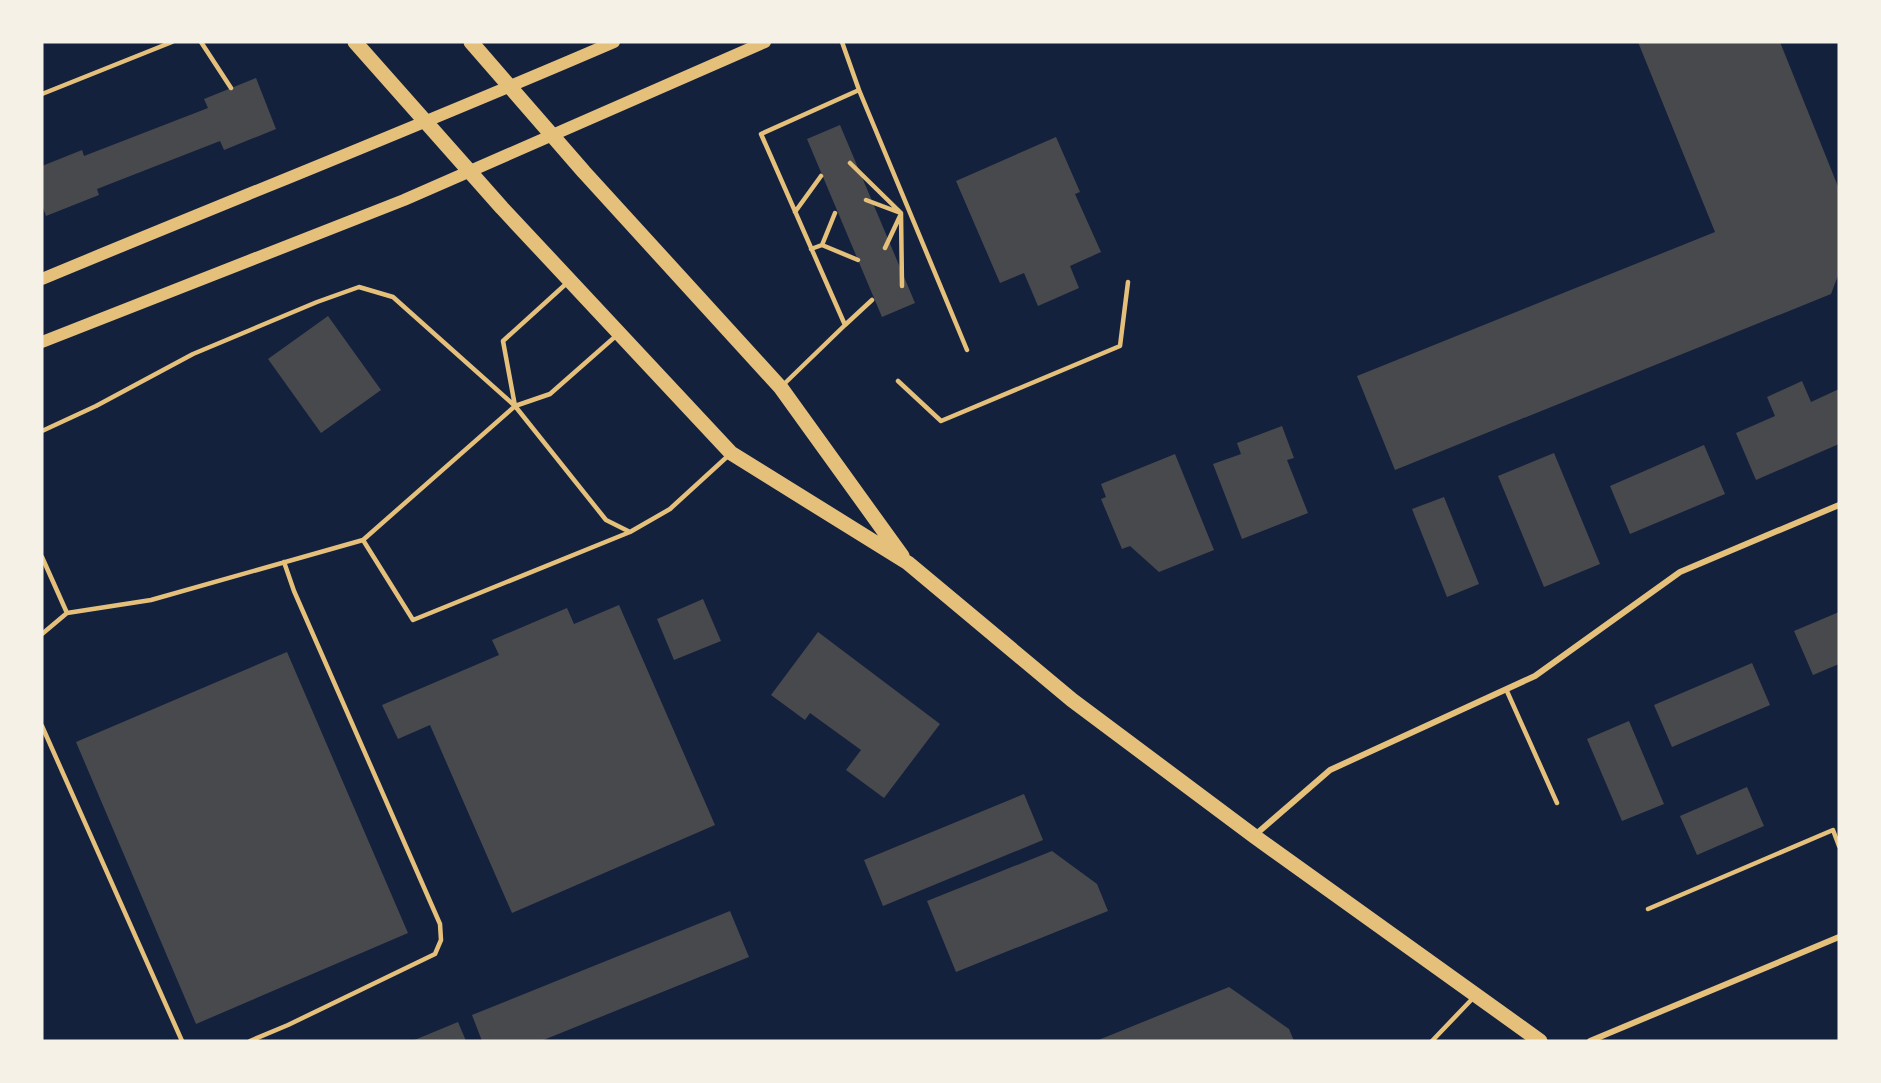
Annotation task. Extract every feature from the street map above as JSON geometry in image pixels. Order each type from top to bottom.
[{"type":"main road","points":[[355,42],[423,121],[731,453],[908,563],[1072,700],[1254,836],[1540,1041]]},
{"type":"main road","points":[[471,42],[509,88],[780,388],[908,563]]},
{"type":"main road","points":[[42,279],[423,121],[509,88],[614,42]]},
{"type":"main road","points":[[42,342],[404,200],[468,170],[765,42]]},
{"type":"street","points":[[1254,836],[1330,770],[1535,676],[1680,572],[1839,505]]},
{"type":"street","points":[[1590,1041],[1839,937]]},
{"type":"lane","points":[[42,93],[172,42]]},
{"type":"lane","points":[[201,42],[231,88]]},
{"type":"lane","points":[[842,42],[859,90],[967,350]]},
{"type":"lane","points":[[845,325],[761,134],[859,90]]},
{"type":"lane","points":[[850,163],[902,213],[902,286]]},
{"type":"lane","points":[[795,212],[820,176]]},
{"type":"lane","points":[[866,200],[902,213]]},
{"type":"lane","points":[[885,248],[902,213],[909,210]]},
{"type":"lane","points":[[822,245],[835,213]]},
{"type":"lane","points":[[811,249],[822,245],[858,260]]},
{"type":"lane","points":[[515,406],[502,341],[570,280]]},
{"type":"lane","points":[[898,381],[941,421],[1120,346],[1128,282]]},
{"type":"lane","points":[[42,431],[96,406],[193,354],[317,302],[360,287],[393,297],[515,406],[606,520],[630,532]]},
{"type":"lane","points":[[780,388],[872,300]]},
{"type":"lane","points":[[42,634],[67,613],[151,600],[363,540],[515,406],[550,394],[619,333]]},
{"type":"lane","points":[[363,540],[413,620],[630,532],[670,509],[731,453]]},
{"type":"lane","points":[[42,557],[67,613]]},
{"type":"lane","points":[[250,1041],[435,954],[441,940],[440,924],[346,712],[294,591],[284,562]]},
{"type":"lane","points":[[1506,689],[1557,802]]},
{"type":"lane","points":[[42,726],[182,1041]]},
{"type":"lane","points":[[1648,909],[1833,830],[1839,846]]},
{"type":"lane","points":[[1432,1041],[1476,995]]},
{"type":"building","points":[[1638,42],[1780,42],[1839,189],[1839,273],[1831,294],[1395,470],[1357,376],[1715,232]]},
{"type":"building","points":[[256,78],[276,129],[224,150],[220,141],[97,189],[99,195],[46,216],[42,205],[42,166],[82,150],[84,156],[208,108],[204,99]]},
{"type":"building","points":[[840,125],[915,303],[882,317],[807,139]]},
{"type":"building","points":[[1056,137],[1080,192],[1075,194],[1101,252],[1070,266],[1079,288],[1038,306],[1024,273],[1000,283],[956,181]]},
{"type":"building","points":[[328,316],[381,390],[321,433],[268,359]]},
{"type":"building","points":[[1802,381],[1811,402],[1839,389],[1839,444],[1756,480],[1736,433],[1775,416],[1767,397]]},
{"type":"building","points":[[1282,426],[1294,458],[1287,460],[1308,513],[1242,539],[1213,464],[1241,454],[1237,443]]},
{"type":"building","points":[[1704,445],[1725,494],[1630,534],[1610,486]]},
{"type":"building","points":[[1554,453],[1600,564],[1544,587],[1498,476]]},
{"type":"building","points":[[1175,454],[1214,550],[1159,572],[1130,546],[1122,549],[1101,499],[1106,497],[1101,484]]},
{"type":"building","points":[[1444,497],[1479,584],[1447,597],[1412,509]]},
{"type":"building","points":[[703,599],[721,641],[674,660],[657,619]]},
{"type":"building","points":[[619,605],[715,825],[512,913],[430,725],[398,739],[382,705],[499,655],[492,640],[567,608],[574,624]]},
{"type":"building","points":[[1839,612],[1839,664],[1813,675],[1794,631]]},
{"type":"building","points":[[818,632],[940,724],[884,798],[846,770],[861,750],[810,713],[805,720],[771,695]]},
{"type":"building","points":[[287,652],[408,933],[196,1024],[76,742]]},
{"type":"building","points":[[1752,663],[1770,705],[1672,747],[1654,705]]},
{"type":"building","points":[[1629,721],[1664,804],[1622,821],[1587,739]]},
{"type":"building","points":[[1747,787],[1764,826],[1697,855],[1680,816]]},
{"type":"building","points":[[1024,794],[1043,840],[883,906],[864,860]]},
{"type":"building","points":[[1052,851],[1097,884],[1108,911],[956,972],[927,901]]},
{"type":"building","points":[[730,911],[749,957],[541,1041],[482,1041],[472,1015]]},
{"type":"building","points":[[1229,987],[1289,1029],[1294,1041],[1096,1041]]},
{"type":"building","points":[[458,1022],[466,1041],[412,1041]]}]
